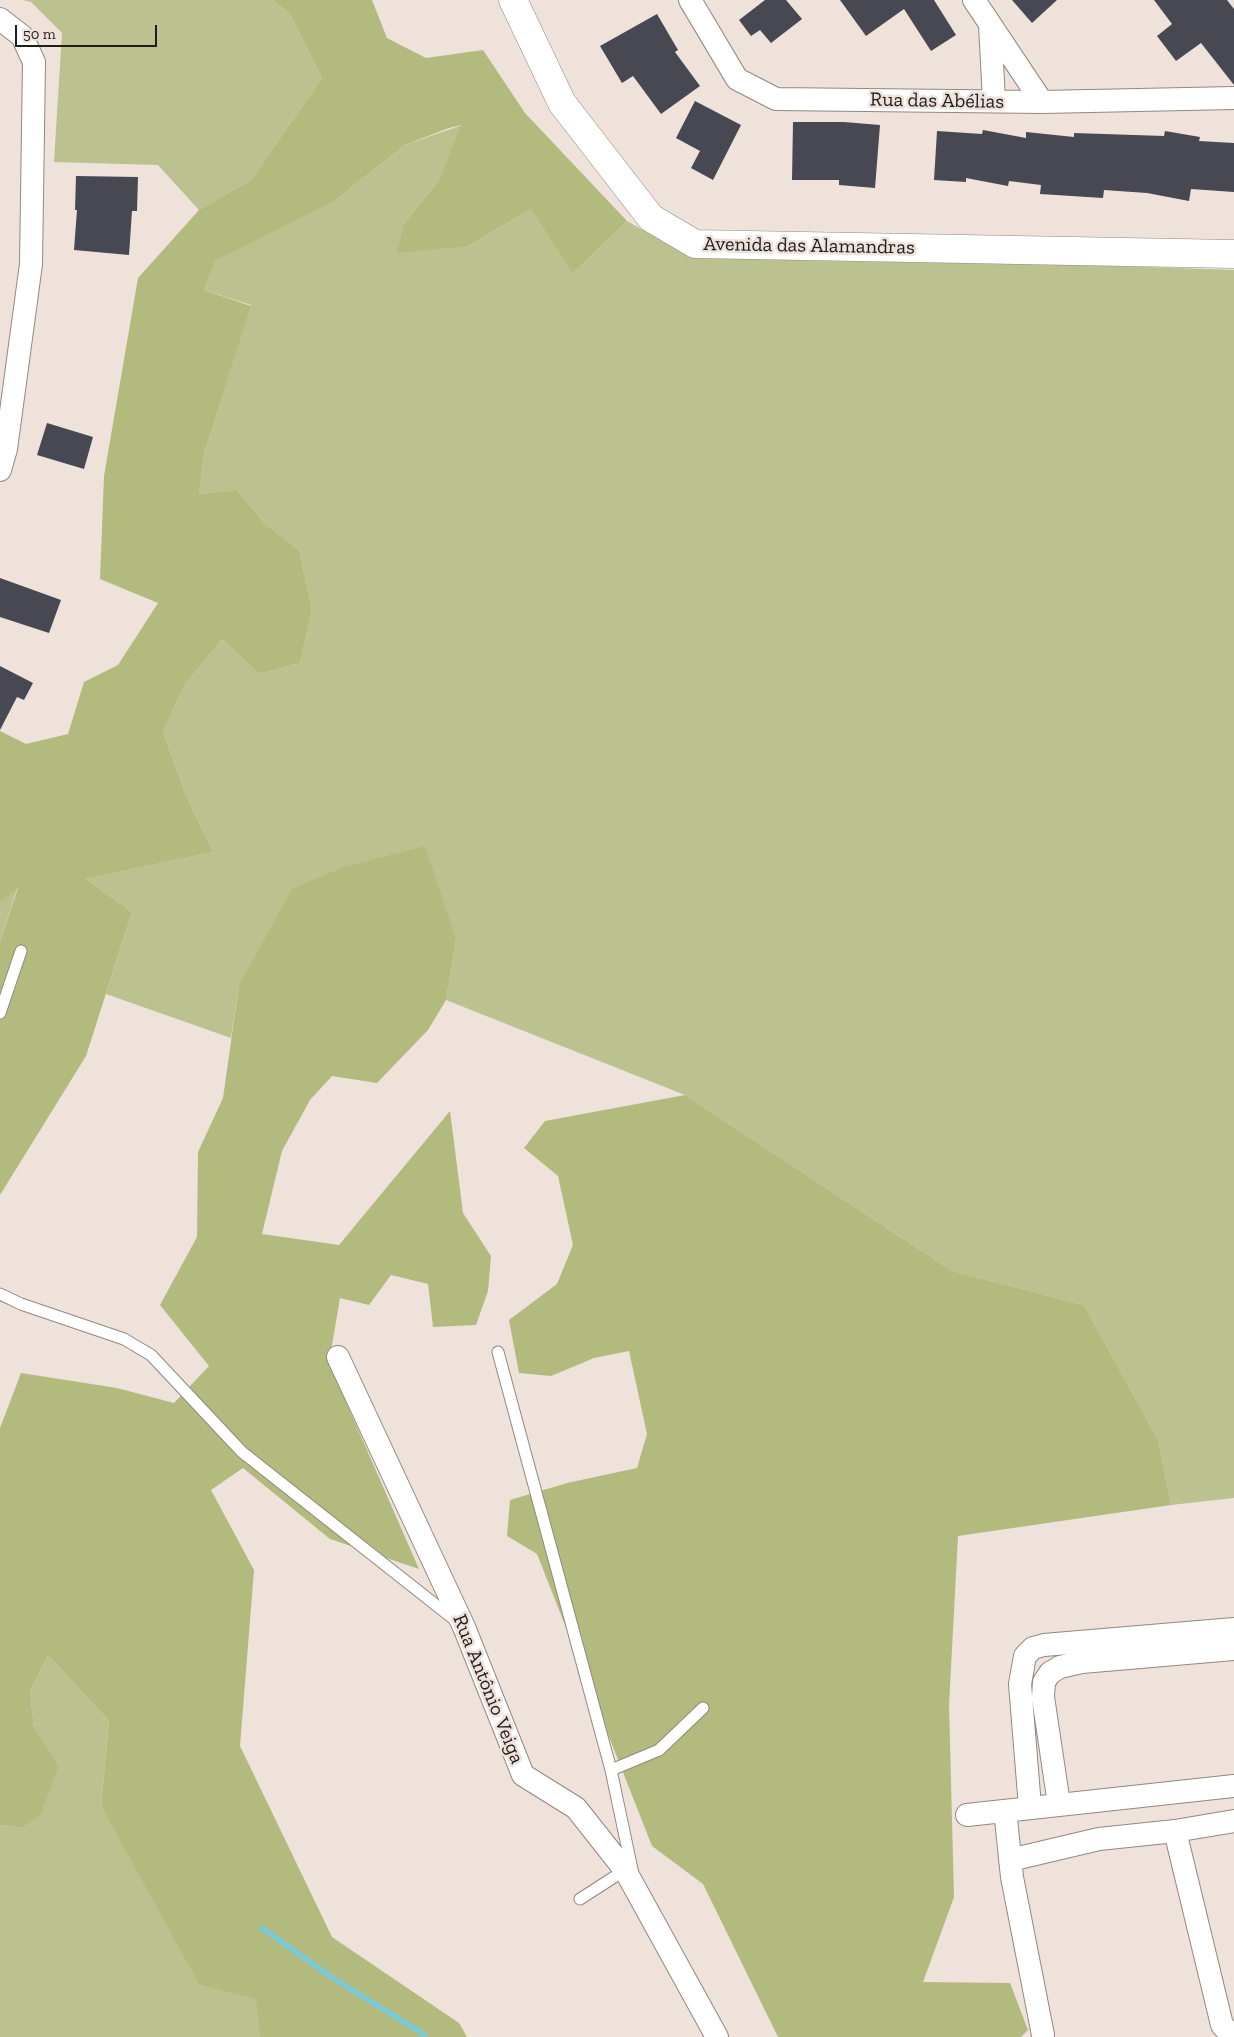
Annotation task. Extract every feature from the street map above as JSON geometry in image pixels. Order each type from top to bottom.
[{"type":"street","name":"Avenida das Alamandras","points":[[513,0],[562,103],[651,218],[695,244],[1234,254]]},
{"type":"street","name":"Rua das Abélias","points":[[690,0],[737,79],[776,99],[1042,102],[1234,98]]},
{"type":"street","points":[[974,0],[1042,102]]},
{"type":"street","points":[[0,19],[22,36],[34,62],[31,264],[6,449],[0,470]]},
{"type":"street","points":[[990,24],[994,101]]},
{"type":"street","name":"Rua Antônio Veiga","points":[[338,1357],[464,1627],[523,1775],[576,1808],[625,1870],[717,2037]]},
{"type":"street","points":[[1020,1809],[1020,1684],[1025,1656],[1033,1648],[1044,1645],[1234,1629]]},
{"type":"street","points":[[1059,1804],[1043,1697],[1044,1682],[1050,1674],[1060,1667],[1082,1662],[1234,1648]]},
{"type":"street","points":[[967,1815],[1234,1786]]},
{"type":"street","points":[[1020,1809],[1006,1819],[1010,1860],[1043,2035]]},
{"type":"street","points":[[1010,1860],[1099,1839],[1175,1831],[1234,1822]]},
{"type":"street","points":[[1175,1831],[1222,2024],[1233,2037]]},
{"type":"lane","points":[[0,1013],[21,951]]},
{"type":"lane","points":[[0,1294],[21,1304],[124,1339],[151,1355],[242,1452],[464,1627]]},
{"type":"lane","points":[[498,1352],[611,1770],[637,1892]]},
{"type":"lane","points":[[611,1770],[659,1750],[703,1708]]},
{"type":"lane","points":[[580,1899],[625,1870]]},
{"type":"green space","points":[[23,0],[272,0],[289,13],[322,78],[251,180],[199,210],[158,165],[54,162],[62,33],[31,2]]},
{"type":"green space","points":[[272,0],[372,0],[387,38],[426,58],[483,50],[525,113],[627,221],[572,274],[531,209],[468,246],[397,253],[404,224],[439,180],[461,125],[405,145],[333,202],[215,261],[204,290],[251,306],[204,454],[199,494],[237,490],[264,523],[299,550],[312,609],[300,663],[259,674],[222,639],[184,686],[163,732],[185,793],[213,852],[86,879],[132,912],[86,1056],[0,1195],[0,942],[18,888],[0,902],[0,731],[26,744],[68,734],[84,682],[118,665],[158,603],[100,579],[104,476],[138,278],[199,210],[251,180],[322,78],[289,13]]},
{"type":"green space","points":[[462,125],[439,180],[404,224],[468,246],[531,209],[572,274],[627,221],[689,256],[1234,270],[1234,1498],[1171,1505],[1158,1440],[1084,1305],[952,1271],[685,1095],[446,1000],[456,939],[239,985],[231,1038],[106,994],[132,912],[86,879],[213,852],[185,793],[163,732],[184,686],[222,639],[259,674],[300,663],[312,609],[299,550],[264,523],[237,490],[199,494],[204,454],[251,305],[204,290],[215,260],[333,202],[405,145]]},
{"type":"green space","points":[[425,846],[456,939],[446,1000],[428,1030],[377,1083],[332,1076],[310,1100],[282,1151],[262,1234],[339,1245],[450,1111],[463,1213],[491,1256],[488,1291],[476,1325],[433,1327],[428,1284],[391,1275],[369,1305],[340,1298],[329,1363],[419,1569],[330,1539],[243,1468],[211,1490],[254,1570],[240,1746],[332,1937],[459,2023],[467,2037],[260,2037],[256,1999],[199,1984],[101,1807],[109,1721],[48,1655],[30,1691],[34,1729],[59,1765],[41,1813],[22,1828],[0,1825],[0,1428],[21,1373],[117,1388],[174,1403],[209,1366],[160,1305],[197,1237],[198,1152],[223,1098],[239,985],[292,889],[344,867]]},
{"type":"green space","points":[[18,886],[0,942],[0,902]]},
{"type":"green space","points":[[685,1095],[952,1271],[1084,1305],[1158,1440],[1171,1505],[958,1536],[949,1705],[954,1897],[923,1982],[1010,1983],[1028,2030],[1021,2037],[778,2037],[703,1884],[652,1846],[537,1554],[507,1536],[510,1500],[567,1483],[637,1468],[647,1434],[629,1351],[594,1358],[551,1376],[519,1373],[509,1320],[557,1284],[573,1245],[558,1176],[524,1148],[545,1121]]},
{"type":"green space","points":[[48,1655],[109,1721],[101,1807],[199,1983],[257,1999],[260,2037],[0,2037],[0,1825],[22,1828],[59,1765],[34,1730],[30,1691]]},
{"type":"building","points":[[765,0],[786,0],[802,19],[771,43],[760,30],[751,36],[739,20]]},
{"type":"building","points":[[840,0],[934,0],[956,35],[931,51],[904,9],[866,36]]},
{"type":"building","points":[[1012,0],[1057,0],[1032,23]]},
{"type":"building","points":[[1154,0],[1227,0],[1234,9],[1234,85],[1201,43],[1176,61],[1157,36],[1172,24]]},
{"type":"building","points":[[657,14],[678,50],[675,52],[700,86],[661,114],[633,76],[622,83],[600,46]]},
{"type":"building","points":[[695,101],[741,125],[713,180],[691,168],[700,151],[676,138]]},
{"type":"building","points":[[793,122],[844,122],[880,125],[875,188],[839,185],[839,180],[792,180]]},
{"type":"building","points":[[983,130],[1026,138],[1026,132],[1074,137],[1074,133],[1164,136],[1165,131],[1200,137],[1199,141],[1234,143],[1234,192],[1191,189],[1189,201],[1147,193],[1104,190],[1103,198],[1040,194],[1041,185],[1009,181],[1008,186],[966,178],[966,182],[934,180],[937,131],[982,134]]},
{"type":"building","points":[[76,176],[138,177],[137,211],[132,211],[129,255],[74,250],[77,210],[75,210]]},
{"type":"building","points":[[47,423],[93,437],[84,469],[37,455]]},
{"type":"building","points":[[0,578],[61,600],[49,633],[0,617]]},
{"type":"building","points":[[0,666],[33,683],[24,700],[17,697],[0,730]]},
{"type":"waterway","points":[[262,1928],[333,1978],[422,2033],[425,2037]]}]
